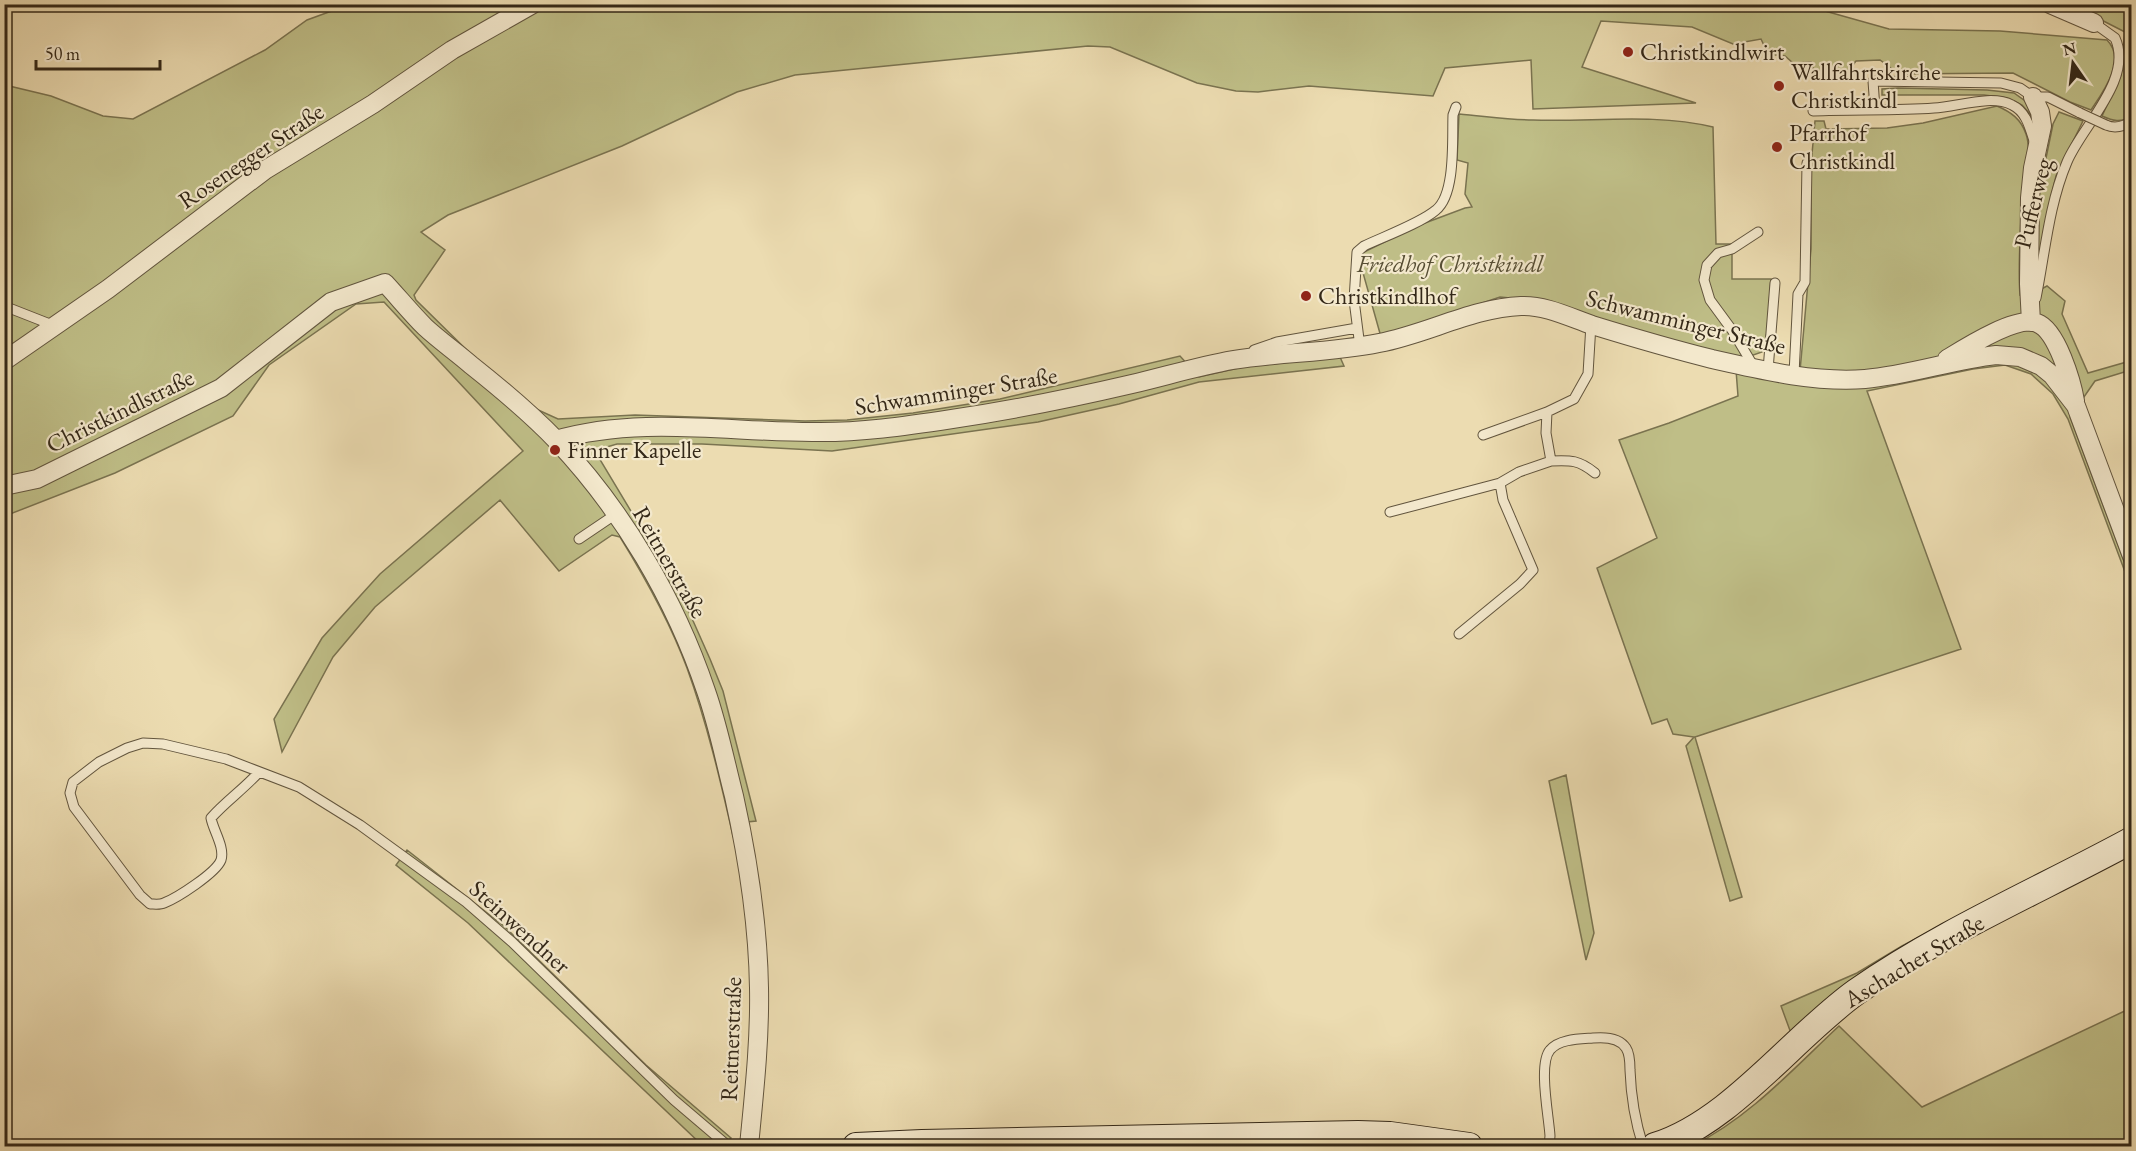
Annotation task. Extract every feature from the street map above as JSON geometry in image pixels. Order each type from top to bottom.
[{"type":"street","name":"Rosenegger Straße","points":[[4,361],[56,326],[265,170],[373,104],[452,50],[533,4]]},
{"type":"street","name":"Pufferweg","points":[[2050,4],[2094,24]]},
{"type":"street","points":[[2031,322],[2030,209],[2036,148],[2042,126],[2040,112],[2033,97]]},
{"type":"street","name":"Reitnerstraße","points":[[221,388],[331,302],[385,283],[426,327],[556,440],[616,514],[663,591],[688,644],[706,691],[721,741],[738,814],[756,930],[759,988],[757,1062],[749,1146]]},
{"type":"street","name":"Schwamminger Straße","points":[[556,440],[607,429],[678,427],[848,432],[878,429],[1023,408],[1234,360],[1360,347],[1407,337],[1470,315],[1504,307],[1526,305],[1710,358],[1761,369],[1825,378],[1862,380],[1990,356],[2020,357],[2041,366],[2052,375],[2076,406],[2132,556]]},
{"type":"street","points":[[1934,367],[1971,344],[2013,326],[2031,322],[2042,325],[2061,354],[2073,389],[2076,406]]},
{"type":"street","name":"Christkindlstraße","points":[[4,486],[38,478],[221,388]]},
{"type":"street","name":"Aschacher Straße","points":[[1655,1146],[1713,1116],[1740,1094],[1798,1039],[1878,977],[1937,942],[2132,840]]},
{"type":"street","points":[[856,1146],[1358,1134],[1421,1138],[1469,1146]]},
{"type":"lane","name":"Pufferweg","points":[[2031,322],[2061,178],[2074,147],[2108,95],[2118,72],[2118,50],[2115,38],[2094,24]]},
{"type":"lane","points":[[1875,109],[1873,81],[2001,83],[2020,88],[2033,97],[2048,97],[2112,128],[2132,121]]},
{"type":"lane","points":[[1813,111],[1935,108],[1982,101],[2010,103],[2020,110],[2029,126],[2036,148]]},
{"type":"lane","points":[[1360,347],[1354,300],[1357,252],[1364,246],[1437,210],[1447,194],[1451,168],[1452,115],[1456,107]]},
{"type":"lane","points":[[1794,374],[1798,294],[1805,282],[1807,163]]},
{"type":"lane","points":[[1758,232],[1732,249],[1718,253],[1707,265],[1704,280],[1710,300],[1761,369]]},
{"type":"lane","points":[[1761,369],[1775,283]]},
{"type":"lane","points":[[4,306],[56,326]]},
{"type":"lane","points":[[1484,435],[1547,412],[1574,399],[1588,374],[1591,324]]},
{"type":"lane","points":[[1234,360],[1277,342],[1357,328]]},
{"type":"lane","points":[[1547,412],[1546,433],[1551,461]]},
{"type":"lane","points":[[1390,512],[1500,483],[1519,472],[1551,461],[1570,460],[1584,464],[1595,473]]},
{"type":"lane","points":[[1459,634],[1520,584],[1533,570],[1503,500],[1500,483]]},
{"type":"lane","points":[[579,540],[616,514]]},
{"type":"lane","name":"Steinwendner","points":[[259,772],[211,818],[213,831],[221,846],[221,860],[206,878],[163,904],[150,904],[140,895],[74,807],[70,793],[74,782],[99,762],[143,743],[164,744],[226,759],[299,787],[321,799],[410,860],[466,902],[512,942],[674,1100],[728,1146]]},
{"type":"lane","points":[[1549,1146],[1544,1069],[1546,1057],[1551,1049],[1560,1043],[1606,1037],[1627,1048],[1630,1059],[1633,1114],[1655,1146]]},
{"type":"green space","points":[[1488,4],[1503,9],[1521,4],[1800,4],[1889,29],[2000,31],[2107,40],[2113,48],[2115,57],[2107,85],[2091,110],[2013,73],[1899,74],[1880,60],[1856,61],[1849,70],[1814,71],[1811,62],[1793,63],[1785,56],[1768,54],[1761,39],[1733,44],[1692,27],[1601,21],[1582,67],[1696,103],[1533,109],[1531,60],[1445,68],[1433,96],[1309,86],[1258,92],[1236,91],[1197,83],[1110,47],[1088,46],[795,75],[737,92],[622,146],[448,215],[421,232],[445,250],[414,295],[416,300],[480,363],[536,409],[558,419],[635,415],[805,421],[847,420],[913,413],[1000,399],[1180,356],[1199,377],[1243,367],[1340,357],[1344,366],[1199,382],[1119,404],[1038,422],[832,451],[702,444],[617,444],[603,448],[599,458],[682,596],[723,691],[756,821],[747,822],[733,836],[707,730],[687,668],[657,601],[620,537],[612,535],[559,571],[500,500],[375,607],[333,657],[282,752],[274,719],[322,638],[380,574],[523,451],[384,302],[356,304],[269,365],[233,416],[115,473],[5,516],[5,85],[51,96],[103,116],[133,119],[265,50],[307,20],[348,5]]},
{"type":"green space","points":[[2072,5],[2131,5],[2131,116],[2124,120],[2102,116],[2121,75],[2125,32]]},
{"type":"green space","points":[[1882,89],[1987,90],[2014,93],[2028,103],[2037,131],[2030,114],[2022,105],[2007,98],[1984,95],[1882,95]]},
{"type":"green space","points":[[1997,106],[2018,120],[2028,142],[2028,163],[2021,217],[2020,295],[2035,292],[2039,192],[2053,124],[2059,112],[2083,121],[2056,176],[2044,228],[2036,292],[2047,286],[2065,301],[2062,314],[2088,373],[2130,361],[2131,370],[2095,381],[2070,417],[2131,580],[2131,588],[2068,419],[2053,394],[2031,374],[2005,365],[1973,369],[1867,391],[1961,649],[1695,737],[1742,897],[1730,901],[1686,746],[1694,737],[1673,734],[1667,719],[1652,724],[1597,568],[1657,538],[1619,440],[1738,396],[1736,370],[1799,382],[1811,249],[1811,165],[1815,121],[1824,121],[1826,129],[1887,128],[1923,123]]},
{"type":"green space","name":"Friedhof Christkindl","points":[[1459,114],[1524,120],[1669,120],[1713,127],[1716,244],[1732,244],[1732,279],[1771,279],[1767,333],[1762,352],[1739,360],[1531,300],[1500,297],[1381,337],[1358,255],[1417,226],[1472,207],[1465,194],[1468,163],[1457,160]]},
{"type":"green space","points":[[1566,775],[1594,933],[1586,960],[1549,781]]},
{"type":"green space","points":[[2131,827],[2131,830],[1792,1036],[1781,1006],[1857,973],[1902,946]]},
{"type":"green space","points":[[407,850],[505,927],[646,1065],[731,1138],[722,1146],[703,1146],[468,923],[396,865]]},
{"type":"green space","points":[[2131,1008],[2131,1146],[1692,1146],[1713,1135],[1751,1107],[1839,1026],[1922,1107]]},
{"type":"place","name":"Christkindlwirt","points":[[1628,52]]},
{"type":"place","name":"Wallfahrtskirche Christkindl","points":[[1779,86]]},
{"type":"place","name":"Pfarrhof Christkindl","points":[[1777,147]]},
{"type":"place","name":"Christkindlhof","points":[[1306,296]]},
{"type":"place","name":"Finner Kapelle","points":[[555,450]]}]
